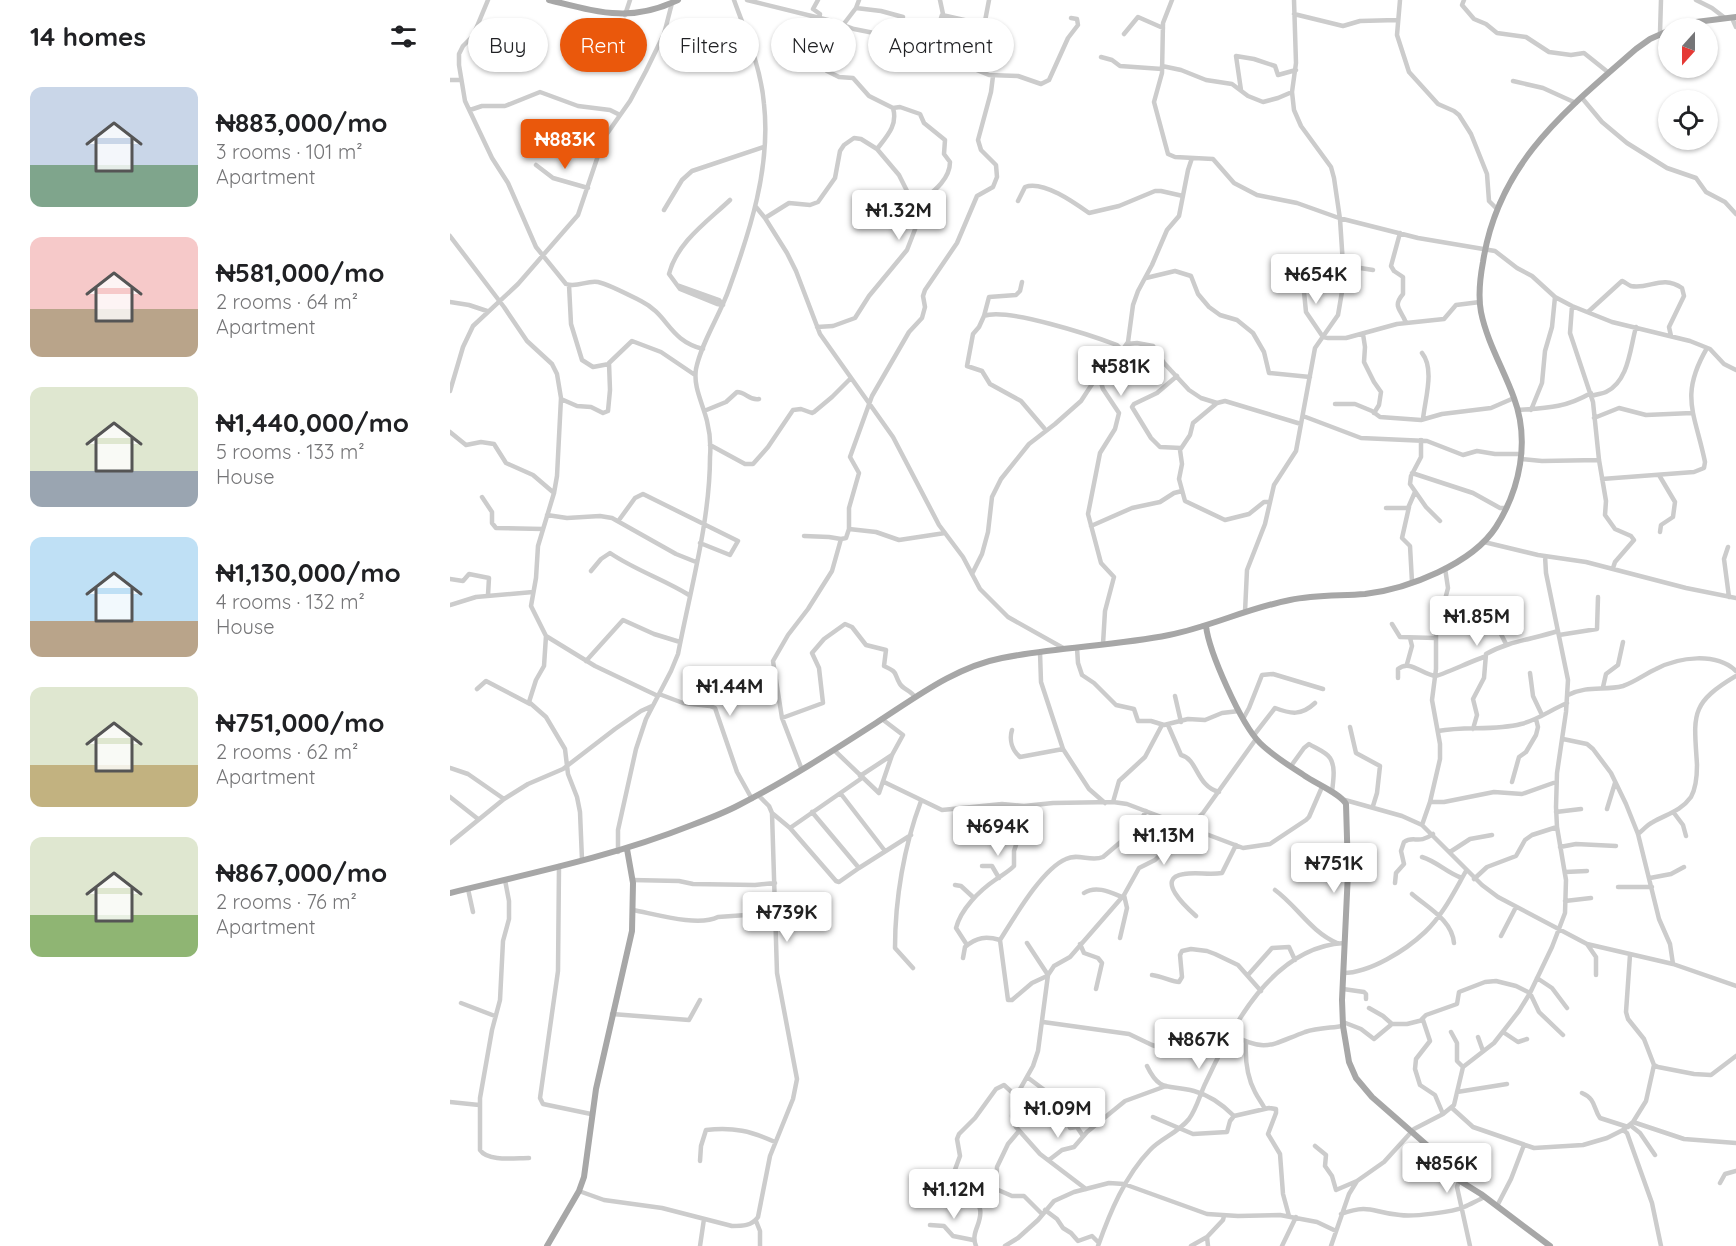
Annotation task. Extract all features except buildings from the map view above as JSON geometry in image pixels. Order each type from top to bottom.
[{"type":"main road","points":[[549,0],[625,15],[649,11],[675,2]]},
{"type":"main road","points":[[450,893],[618,852],[713,816],[755,797],[834,750],[915,697],[978,664],[998,658],[1166,636],[1293,599],[1366,594],[1388,590],[1462,560],[1484,542],[1498,525],[1516,484],[1522,456],[1522,429],[1518,410],[1484,325],[1480,302],[1480,276],[1496,208],[1514,173],[1530,152],[1579,100],[1636,49],[1658,34]]},
{"type":"main road","points":[[1206,626],[1208,641],[1239,711],[1255,737],[1322,788],[1345,800],[1348,872],[1341,943],[1343,1024],[1350,1062],[1356,1078],[1372,1097],[1435,1153],[1459,1179],[1550,1246]]},
{"type":"main road","points":[[1194,629],[1208,641]]},
{"type":"main road","points":[[547,1246],[579,1191],[584,1177],[591,1114],[632,932],[633,880],[627,849]]},
{"type":"street","points":[[488,0],[473,36],[459,54],[465,101],[486,148],[508,183],[536,247],[569,285],[571,324],[582,360],[589,366],[595,367],[609,364],[624,347],[634,341],[661,352],[695,375]]},
{"type":"street","points":[[625,15],[630,0]]},
{"type":"street","points":[[734,0],[741,18]]},
{"type":"street","points":[[747,0],[815,18]]},
{"type":"street","points":[[818,0],[813,9],[820,14],[819,18]]},
{"type":"street","points":[[848,18],[859,0]]},
{"type":"street","points":[[940,0],[943,14],[940,18]]},
{"type":"street","points":[[943,14],[982,24],[985,21],[989,0]]},
{"type":"street","points":[[1172,0],[1162,28],[1162,68],[1154,102],[1168,154],[1175,157],[1213,159],[1234,183],[1247,192],[1269,199],[1297,203],[1339,218],[1430,241],[1495,251],[1532,276],[1555,297],[1572,306],[1612,322],[1690,341],[1707,348],[1736,370]]},
{"type":"street","points":[[1245,612],[1247,570],[1265,524],[1274,485],[1296,452],[1315,348],[1338,315],[1344,280],[1334,178],[1330,167],[1296,118],[1292,92],[1296,70],[1293,0]]},
{"type":"street","points":[[1400,0],[1397,35],[1409,72],[1438,104],[1454,111],[1463,122],[1481,154],[1487,174],[1489,201],[1496,208]]},
{"type":"street","points":[[1464,0],[1462,5],[1467,12],[1497,33],[1526,37],[1549,52],[1571,55],[1584,53],[1609,73]]},
{"type":"street","points":[[1660,18],[1661,0]]},
{"type":"street","points":[[1698,0],[1731,18],[1736,27]]},
{"type":"street","points":[[669,18],[675,2]]},
{"type":"street","points":[[856,8],[881,10],[903,17]]},
{"type":"street","points":[[1294,14],[1343,26],[1360,21],[1397,20]]},
{"type":"street","points":[[1124,34],[1137,17],[1162,28]]},
{"type":"street","points":[[983,72],[993,76],[1018,76],[1041,84],[1047,82],[1068,38],[1078,25],[1077,19],[1071,18]]},
{"type":"street","points":[[450,391],[471,329],[543,255],[578,215],[604,138],[630,101],[659,42]]},
{"type":"street","points":[[1241,90],[1236,56],[1275,66],[1278,75],[1296,70]]},
{"type":"street","points":[[1101,57],[1122,66],[1181,70],[1206,80],[1232,84],[1248,96],[1263,102],[1292,92]]},
{"type":"street","points":[[618,852],[618,830],[636,748],[652,706],[671,671],[680,642],[700,543],[710,471],[710,445],[695,375],[703,349],[723,305],[756,207],[764,147],[765,104],[757,72]]},
{"type":"street","points":[[829,72],[839,77],[855,79],[869,96],[893,108],[900,107],[920,114],[924,123],[945,140],[944,154],[950,162],[950,168],[939,185],[917,204]]},
{"type":"street","points":[[804,536],[846,538],[849,529],[849,508],[859,473],[850,457],[872,396],[909,332],[922,318],[925,307],[923,296],[925,290],[957,243],[977,196],[995,183],[998,171],[996,165],[981,150],[978,140],[993,76]]},
{"type":"street","points":[[450,80],[461,80]]},
{"type":"street","points":[[1514,81],[1579,100],[1626,143],[1667,168],[1696,178],[1706,192],[1725,202],[1736,213]]},
{"type":"street","points":[[470,110],[482,106],[505,106],[540,92],[587,108],[610,110],[620,115]]},
{"type":"street","points":[[877,149],[892,129],[895,116],[893,108]]},
{"type":"street","points":[[765,218],[789,203],[810,205],[818,202],[835,178],[840,151],[851,139],[861,139],[877,149],[899,175],[917,204],[919,219],[909,246],[869,296],[855,318],[833,326],[817,327]]},
{"type":"street","points":[[664,210],[682,180],[692,171],[764,147]]},
{"type":"street","points":[[972,574],[982,554],[992,496],[1001,479],[1029,444],[1081,401],[1100,369],[1116,359],[1126,345],[1130,334],[1133,305],[1167,230],[1179,216],[1192,158]]},
{"type":"street","points":[[536,165],[553,178],[588,188]]},
{"type":"street","points":[[1018,201],[1025,188],[1031,185],[1075,202],[1089,213],[1119,206],[1155,191],[1183,196]]},
{"type":"street","points":[[723,305],[720,300],[677,285],[669,274],[683,247],[693,234],[730,200]]},
{"type":"street","points":[[756,207],[765,218],[796,271],[817,327],[850,379],[893,437],[945,533],[963,557],[980,589],[1008,616],[1065,649]]},
{"type":"street","points":[[1400,233],[1391,266],[1403,277],[1403,294],[1398,299],[1397,305],[1406,323]]},
{"type":"street","points":[[450,236],[527,341],[552,364],[557,374],[561,399],[557,476],[538,546],[531,606],[546,636],[544,666],[534,685],[530,704]]},
{"type":"street","points":[[1343,267],[1372,270]]},
{"type":"street","points":[[1146,278],[1175,271],[1191,276],[1198,294],[1209,307],[1220,315],[1237,320],[1253,333],[1264,352],[1269,373],[1310,377]]},
{"type":"street","points":[[1588,312],[1622,281],[1631,285],[1661,282],[1675,284],[1682,288],[1684,296],[1670,327],[1671,336]]},
{"type":"street","points":[[569,285],[598,282],[642,301],[680,340],[703,349]]},
{"type":"street","points":[[1022,282],[1020,291],[1016,295],[989,297],[980,326],[973,334],[967,366],[982,371],[990,384],[1021,401],[1044,428]]},
{"type":"street","points":[[1298,282],[1304,292],[1306,312],[1323,337],[1341,339],[1406,323],[1444,319],[1456,305],[1480,302]]},
{"type":"street","points":[[1530,410],[1542,383],[1545,351],[1552,327],[1555,297]]},
{"type":"street","points":[[450,302],[487,311]]},
{"type":"street","points":[[1572,306],[1570,333],[1591,394],[1606,501],[1605,515],[1619,532],[1631,536],[1634,540],[1615,562],[1613,568]]},
{"type":"street","points":[[984,315],[997,314],[1054,324],[1117,345],[1122,350]]},
{"type":"street","points":[[1518,410],[1557,408],[1591,394],[1608,391],[1621,378],[1630,355],[1636,327]]},
{"type":"street","points":[[1363,334],[1364,362],[1381,393],[1379,405],[1374,413]]},
{"type":"street","points":[[1126,345],[1137,343],[1153,346],[1164,363],[1193,393],[1216,403]]},
{"type":"street","points":[[1602,479],[1694,472],[1704,468],[1702,446],[1692,413],[1691,394],[1695,374],[1707,348]]},
{"type":"street","points":[[1422,353],[1428,362],[1429,372],[1423,419]]},
{"type":"street","points":[[561,399],[577,406],[607,412],[610,396],[609,364]]},
{"type":"street","points":[[1098,375],[1106,395],[1119,413],[1115,429],[1100,453],[1088,514],[1101,563],[1114,577],[1105,611],[1103,644]]},
{"type":"street","points":[[1177,376],[1157,393],[1132,407],[1151,438],[1160,447],[1181,448]]},
{"type":"street","points":[[710,445],[745,464],[753,464],[768,447],[793,410],[814,412],[850,379]]},
{"type":"street","points":[[704,411],[726,402],[736,392],[741,392],[751,399],[759,399]]},
{"type":"street","points":[[1335,404],[1355,404],[1380,417],[1423,419],[1491,408],[1514,398]]},
{"type":"street","points":[[1269,502],[1264,502],[1249,514],[1225,520],[1188,503],[1184,499],[1179,479],[1182,464],[1181,448],[1188,440],[1193,423],[1197,418],[1216,403],[1225,401],[1300,424]]},
{"type":"street","points":[[1594,418],[1619,408],[1646,415],[1692,413]]},
{"type":"street","points":[[1303,416],[1361,438],[1427,441],[1463,455],[1477,451],[1522,456],[1542,461],[1599,460]]},
{"type":"street","points":[[450,432],[466,445],[481,442],[494,444],[506,464],[533,475],[554,493]]},
{"type":"street","points":[[1420,440],[1421,457],[1412,472],[1410,483],[1440,521]]},
{"type":"street","points":[[1412,472],[1473,493],[1500,508],[1506,508]]},
{"type":"street","points":[[1659,475],[1675,502],[1673,517],[1660,525],[1660,532]]},
{"type":"street","points":[[1091,526],[1132,508],[1155,504],[1182,490]]},
{"type":"street","points":[[1412,582],[1410,546],[1402,537],[1415,492]]},
{"type":"street","points":[[619,520],[635,498],[642,493],[738,541],[730,555],[700,543]]},
{"type":"street","points":[[482,496],[492,512],[492,523],[496,528],[543,529]]},
{"type":"street","points":[[1386,508],[1405,509],[1409,507]]},
{"type":"street","points":[[547,515],[574,518],[600,516],[619,520],[676,554],[696,562]]},
{"type":"street","points":[[849,529],[876,532],[899,540],[945,533]]},
{"type":"street","points":[[802,770],[782,718],[774,656],[832,571],[841,539]]},
{"type":"street","points":[[1484,542],[1545,556],[1586,562],[1736,598]]},
{"type":"street","points":[[1728,547],[1724,559],[1729,597]]},
{"type":"street","points":[[591,571],[610,553],[689,595]]},
{"type":"street","points":[[1315,1146],[1326,1155],[1324,1166],[1332,1176],[1336,1190],[1357,1181],[1384,1162],[1410,1132],[1452,1108],[1463,1067],[1503,1032],[1530,993],[1559,930],[1565,913],[1566,901],[1565,872],[1557,827],[1556,782],[1568,688],[1567,671],[1548,584],[1545,556]]},
{"type":"street","points":[[1422,825],[1440,759],[1432,700],[1436,676],[1436,638],[1448,588],[1445,568]]},
{"type":"street","points":[[450,579],[463,581],[469,574],[489,578],[488,595]]},
{"type":"street","points":[[450,605],[464,599],[488,595],[533,592]]},
{"type":"street","points":[[1407,664],[1421,673],[1436,676],[1484,657],[1506,644],[1528,638],[1597,629],[1598,597]]},
{"type":"street","points":[[586,661],[623,620],[654,634],[680,642]]},
{"type":"street","points":[[1494,620],[1506,644]]},
{"type":"street","points":[[782,718],[823,703],[820,672],[812,653],[824,639],[846,624],[852,627],[866,645],[886,650],[884,666],[895,671],[900,685],[912,692],[915,697]]},
{"type":"street","points":[[1392,624],[1400,637],[1436,638]]},
{"type":"street","points":[[546,636],[607,673],[658,695],[683,703],[716,708],[737,772],[755,797],[769,806],[772,813],[777,973],[797,1079],[793,1099],[770,1156],[756,1221],[760,1231],[760,1246]]},
{"type":"street","points":[[1407,664],[1412,646],[1410,638]]},
{"type":"street","points":[[1603,687],[1606,674],[1618,665],[1623,642]]},
{"type":"street","points":[[1077,648],[1080,672],[1106,697],[1122,708],[1134,710],[1138,721],[1168,725],[1188,719],[1205,720],[1222,713],[1239,711]]},
{"type":"street","points":[[1040,652],[1041,682],[1063,749],[1089,789],[1105,803]]},
{"type":"street","points":[[1473,729],[1477,715],[1473,699],[1484,678],[1484,657]]},
{"type":"street","points":[[1568,695],[1603,687],[1627,685],[1661,666],[1695,658],[1721,662],[1736,671]]},
{"type":"street","points":[[1398,678],[1399,667],[1407,664]]},
{"type":"street","points":[[1530,673],[1533,696],[1542,716]]},
{"type":"street","points":[[1243,719],[1250,708],[1262,675],[1272,674],[1323,689]]},
{"type":"street","points":[[1638,834],[1652,823],[1674,813],[1690,798],[1695,786],[1697,770],[1694,724],[1697,713],[1714,690],[1736,676]]},
{"type":"street","points":[[477,689],[486,681],[530,704],[546,717],[565,749],[567,767],[578,797],[582,860]]},
{"type":"street","points":[[1568,688],[1580,691]]},
{"type":"street","points":[[1174,696],[1180,722]]},
{"type":"street","points":[[1438,731],[1507,727],[1536,720],[1550,710],[1568,702]]},
{"type":"street","points":[[1086,1189],[1040,1154],[1016,1127],[1012,1116],[1016,1096],[1036,1058],[1048,975],[1054,966],[1070,957],[1123,896],[1139,868],[1155,860],[1190,827],[1219,792],[1275,708],[1302,712],[1315,703]]},
{"type":"street","points":[[450,843],[504,799],[528,784],[567,767],[615,729],[652,706]]},
{"type":"street","points":[[834,750],[878,793],[884,782],[892,755],[903,735],[882,719]]},
{"type":"street","points":[[1512,782],[1519,757],[1526,752],[1536,735],[1538,727],[1536,720]]},
{"type":"street","points":[[1113,802],[1119,781],[1145,757],[1161,725]]},
{"type":"street","points":[[1168,725],[1180,755],[1188,757],[1206,786],[1219,792]]},
{"type":"street","points":[[1350,727],[1356,753],[1380,766],[1373,806]]},
{"type":"street","points":[[1012,730],[1011,741],[1015,752],[1020,757],[1063,749]]},
{"type":"street","points":[[1563,739],[1590,746],[1606,766],[1626,804],[1638,834],[1659,919],[1670,944],[1673,964]]},
{"type":"street","points":[[1291,766],[1309,744],[1327,755],[1333,774],[1332,792]]},
{"type":"street","points":[[790,828],[841,794],[892,755]]},
{"type":"street","points":[[450,768],[468,774],[504,799]]},
{"type":"street","points":[[884,782],[921,801],[950,811],[988,805],[1024,806],[1053,802],[1127,804],[1248,848],[1265,847],[1309,817],[1322,788]]},
{"type":"street","points":[[1430,802],[1444,802],[1494,792],[1522,794],[1556,782]]},
{"type":"street","points":[[1607,809],[1615,783]]},
{"type":"street","points":[[841,794],[885,851]]},
{"type":"street","points":[[450,797],[478,819]]},
{"type":"street","points":[[1345,800],[1373,806],[1422,825],[1474,879],[1498,897],[1587,944],[1673,964],[1736,986]]},
{"type":"street","points":[[913,968],[895,946],[896,916],[910,835],[921,801]]},
{"type":"street","points":[[967,945],[956,928],[965,908],[974,898],[1015,864],[1014,851],[1022,827],[1024,806]]},
{"type":"street","points":[[1556,812],[1581,809]]},
{"type":"street","points":[[1048,975],[1032,983],[1009,1000],[1000,940],[1051,869],[1071,857],[1099,859],[1103,857],[1136,829],[1146,811]]},
{"type":"street","points":[[812,812],[859,868]]},
{"type":"street","points":[[772,813],[790,828],[838,882],[910,835]]},
{"type":"street","points":[[1674,813],[1683,825],[1686,836]]},
{"type":"street","points":[[1474,879],[1487,867],[1516,856],[1525,840],[1532,835],[1557,827]]},
{"type":"street","points":[[1395,883],[1396,873],[1404,864],[1401,851],[1404,842],[1408,839],[1423,841],[1433,834]]},
{"type":"street","points":[[1450,852],[1470,839],[1491,835]]},
{"type":"street","points":[[1560,847],[1576,844],[1616,846]]},
{"type":"street","points":[[1196,916],[1174,894],[1173,880],[1183,874],[1222,873],[1236,845]]},
{"type":"street","points":[[1422,858],[1441,865],[1451,874],[1462,878]]},
{"type":"street","points":[[559,866],[558,971],[540,1098],[543,1104],[591,1114]]},
{"type":"street","points":[[982,867],[992,866],[999,878]]},
{"type":"street","points":[[1650,878],[1671,874],[1684,867]]},
{"type":"street","points":[[1343,973],[1359,972],[1390,957],[1424,933],[1439,915],[1466,871]]},
{"type":"street","points":[[1565,872],[1587,871]]},
{"type":"street","points":[[505,880],[509,901],[509,919],[503,941],[500,1000],[479,1105],[480,1152],[502,1160],[510,1157],[529,1158]]},
{"type":"street","points":[[633,880],[680,881],[697,884],[775,883]]},
{"type":"street","points":[[955,885],[961,886],[974,898]]},
{"type":"street","points":[[1618,887],[1652,887]]},
{"type":"street","points":[[468,889],[473,912]]},
{"type":"street","points":[[1084,893],[1098,889],[1123,896]]},
{"type":"street","points":[[1275,890],[1287,899],[1324,938],[1341,943]]},
{"type":"street","points":[[1412,894],[1439,915],[1453,934],[1454,943]]},
{"type":"street","points":[[1120,938],[1127,908],[1123,896]]},
{"type":"street","points":[[1566,901],[1591,898]]},
{"type":"street","points":[[1501,936],[1516,907]]},
{"type":"street","points":[[633,910],[672,918],[710,921],[718,917],[776,913]]},
{"type":"street","points":[[963,958],[963,951],[967,945],[983,937],[1000,940]]},
{"type":"street","points":[[1027,943],[1048,975]]},
{"type":"street","points":[[1019,1131],[1008,1144],[997,1167],[996,1189],[1012,1196],[1024,1196],[1044,1212],[1057,1218],[1063,1228],[1078,1241],[1092,1236],[1099,1245],[1124,1184],[1151,1149],[1180,1128],[1190,1117],[1230,1034],[1261,991],[1295,960],[1319,948],[1341,943]]},
{"type":"street","points":[[1080,944],[1084,953],[1098,957],[1102,963],[1096,989]]},
{"type":"street","points":[[1587,944],[1596,957],[1596,975]]},
{"type":"street","points":[[1248,975],[1272,948],[1289,946],[1295,960]]},
{"type":"street","points":[[1152,975],[1165,976],[1179,982],[1182,977],[1180,955],[1186,950],[1198,949],[1238,965],[1261,991]]},
{"type":"street","points":[[1630,955],[1626,1012],[1628,1019],[1644,1039],[1654,1065],[1646,1101],[1628,1126],[1627,1133],[1645,1179],[1661,1246]]},
{"type":"street","points":[[1537,978],[1552,988],[1567,1008]]},
{"type":"street","points":[[1230,1034],[1246,1042],[1265,1047],[1284,1042],[1311,1030],[1343,1024],[1361,1029],[1374,1039],[1392,1024],[1407,1024],[1421,1020],[1457,1005],[1459,992],[1485,982],[1505,982],[1530,993],[1539,1012],[1563,1035]]},
{"type":"street","points":[[1343,989],[1364,992],[1366,999]]},
{"type":"street","points":[[612,1014],[689,1020],[700,1000]]},
{"type":"street","points":[[461,1003],[495,1016]]},
{"type":"street","points":[[1368,1008],[1392,1024]]},
{"type":"street","points":[[1421,1020],[1424,1021],[1430,1041],[1416,1059],[1415,1070],[1420,1085],[1435,1095],[1443,1114]]},
{"type":"street","points":[[1042,1022],[1129,1034],[1172,1051]]},
{"type":"street","points":[[1451,1032],[1457,1043],[1457,1061],[1463,1067]]},
{"type":"street","points":[[1503,1032],[1518,1042],[1527,1039]]},
{"type":"street","points":[[1478,1037],[1483,1051]]},
{"type":"street","points":[[1246,1042],[1245,1055],[1250,1079],[1265,1109]]},
{"type":"street","points":[[1654,1065],[1694,1074],[1711,1075],[1736,1056]]},
{"type":"street","points":[[1147,1066],[1156,1082],[1201,1094],[1220,1103],[1234,1116]]},
{"type":"street","points":[[1027,1077],[1056,1098],[1063,1107],[1070,1128],[1077,1127],[1083,1136]]},
{"type":"street","points":[[1457,1092],[1507,1084]]},
{"type":"street","points":[[976,1246],[973,1240],[974,1233],[980,1222],[981,1211],[976,1199],[966,1192],[953,1175],[960,1155],[957,1139],[961,1131],[975,1118],[1000,1085],[1004,1085],[1016,1096]]},
{"type":"street","points":[[1049,1160],[1062,1150],[1074,1147],[1083,1136],[1125,1101],[1166,1086]]},
{"type":"street","points":[[1582,1093],[1590,1096],[1600,1118],[1628,1126],[1640,1133],[1655,1155]]},
{"type":"street","points":[[450,1102],[479,1105]]},
{"type":"street","points":[[1452,1108],[1473,1127],[1534,1148],[1583,1146],[1607,1138],[1638,1122],[1658,1132],[1684,1140],[1736,1143]]},
{"type":"street","points":[[1153,1117],[1193,1134],[1225,1132],[1228,1131],[1230,1121],[1234,1116],[1265,1109],[1276,1109],[1268,1134],[1280,1154],[1283,1194],[1289,1216]]},
{"type":"street","points":[[700,1161],[701,1146],[706,1130],[722,1128],[744,1130],[762,1135],[775,1142]]},
{"type":"street","points":[[1497,1206],[1511,1179],[1524,1145]]},
{"type":"street","points":[[1720,1183],[1725,1174],[1736,1171]]},
{"type":"street","points":[[1459,1179],[1462,1209],[1470,1246]]},
{"type":"street","points":[[1331,1246],[1349,1194],[1357,1181]]},
{"type":"street","points":[[1005,1246],[1018,1238],[1054,1201],[1109,1183],[1124,1184],[1200,1212],[1224,1216],[1289,1216],[1317,1222],[1336,1231]]},
{"type":"street","points":[[579,1191],[604,1200],[662,1208],[732,1226],[744,1226],[756,1221]]},
{"type":"street","points":[[1341,1214],[1361,1208],[1412,1216],[1462,1209],[1483,1195]]},
{"type":"street","points":[[1191,1246],[1207,1237],[1224,1216]]},
{"type":"street","points":[[1282,1246],[1296,1217]]},
{"type":"street","points":[[700,1246],[704,1219]]},
{"type":"street","points":[[1326,1227],[1339,1221]]},
{"type":"street","points":[[930,1225],[941,1225],[953,1236],[973,1240]]},
{"type":"street","points":[[1207,1237],[1208,1246]]}]
